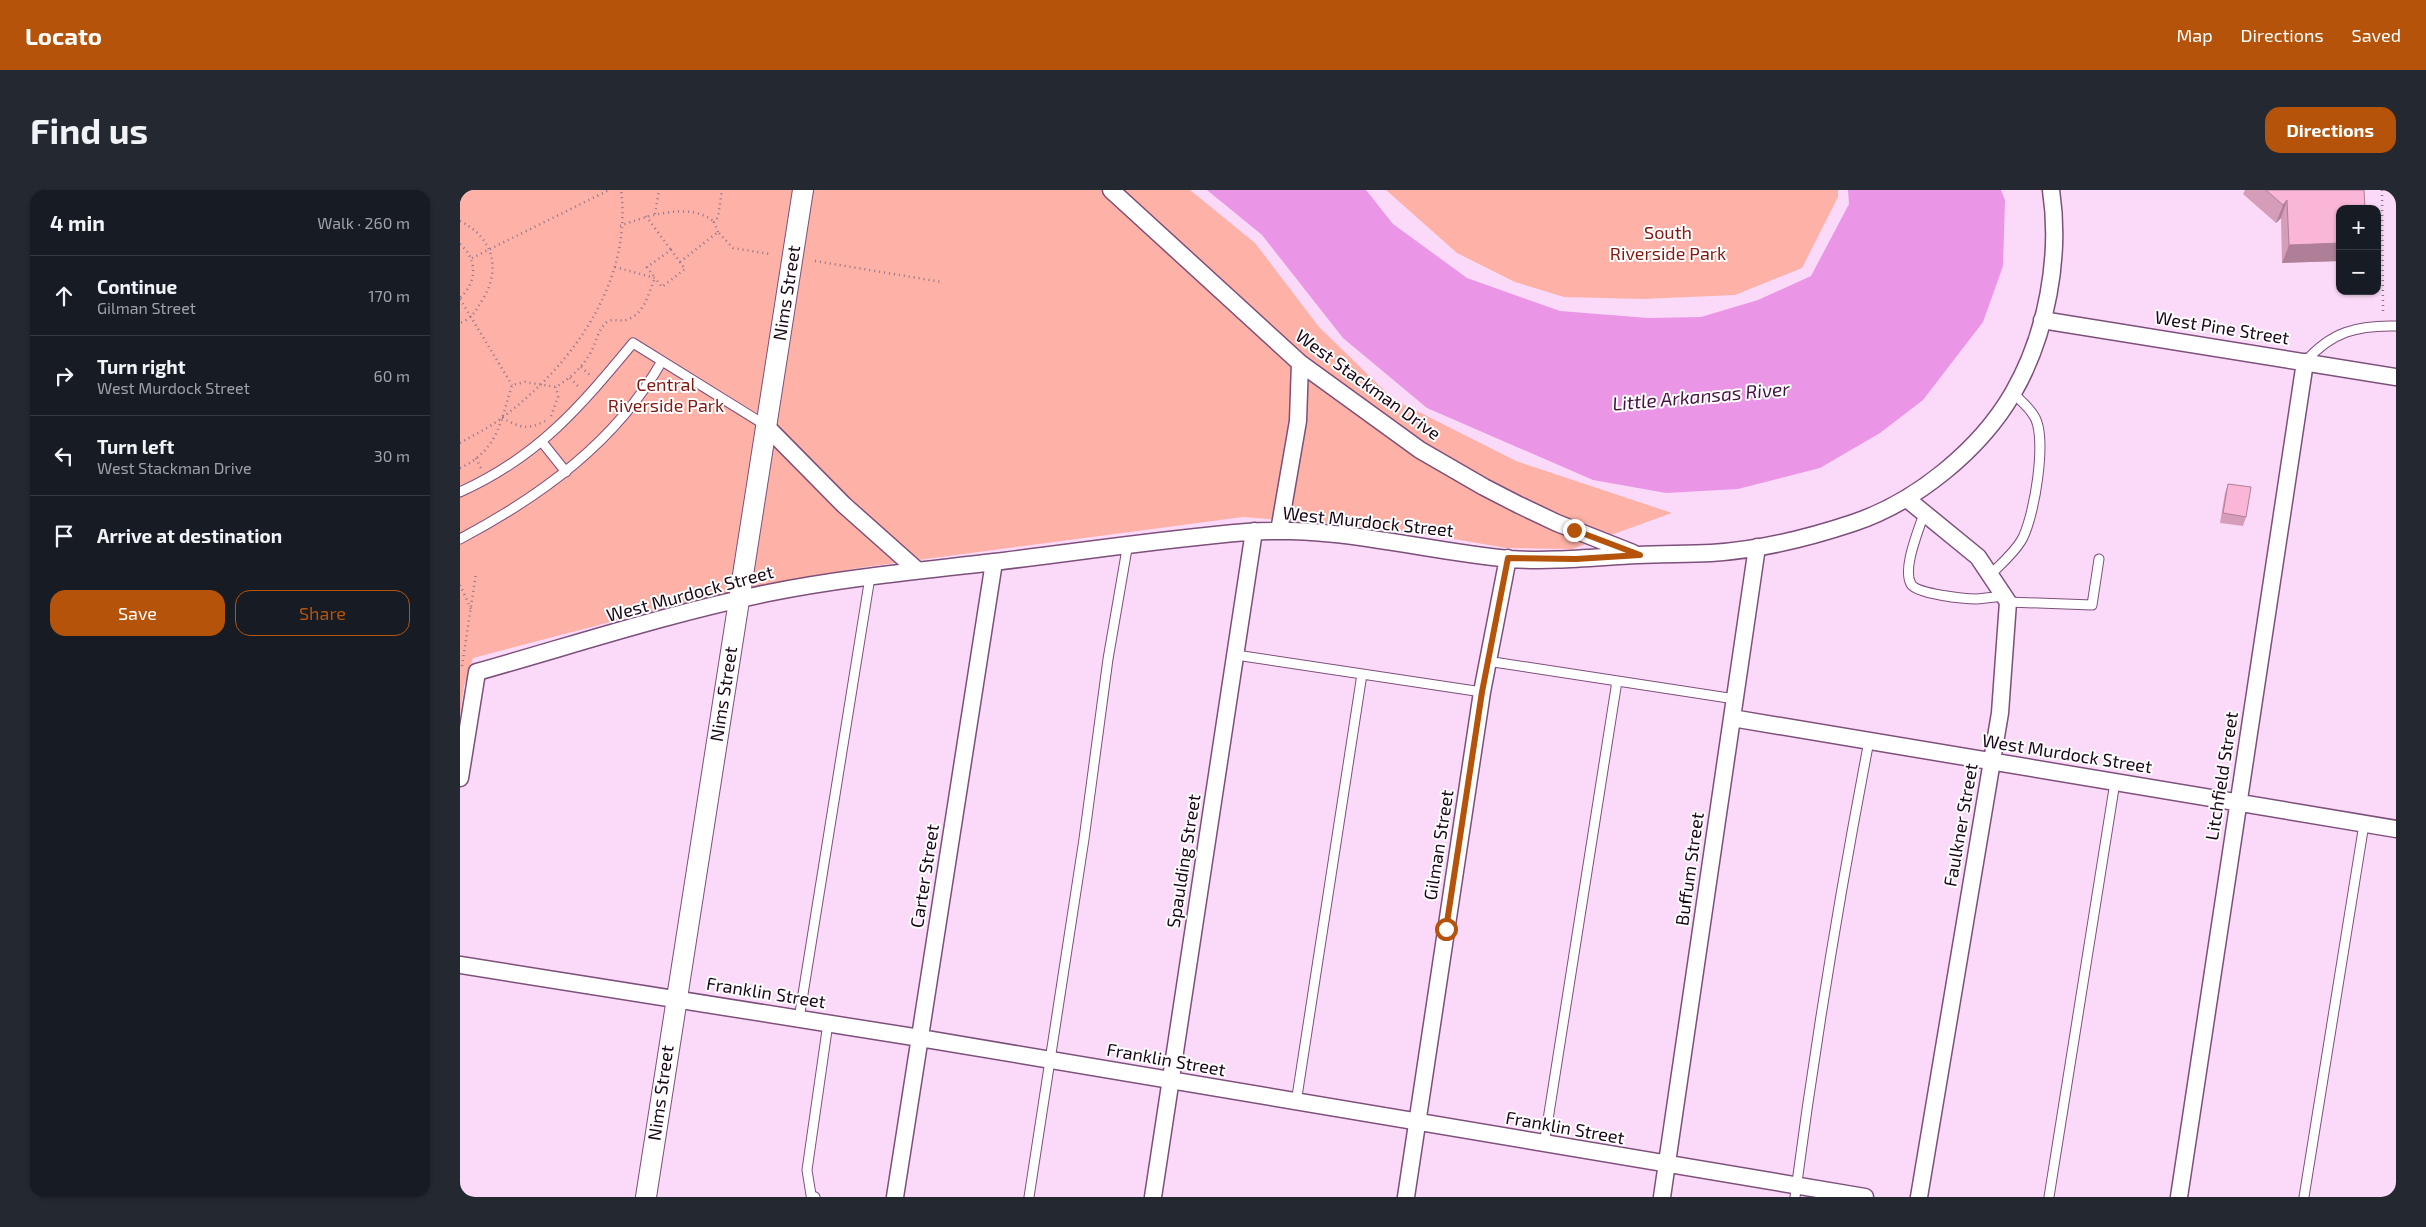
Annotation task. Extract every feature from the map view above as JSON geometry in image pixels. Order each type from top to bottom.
[{"type":"street","name":"Nims Street","points":[[646,1197],[675,999],[803,190]]},
{"type":"street","name":"West Stackman Drive","points":[[1111,190],[1300,363],[1420,450],[1484,487],[1557,523],[1640,555]]},
{"type":"street","name":"West Murdock Street","points":[[469,672],[739,600],[788,589],[917,570],[994,562],[1128,543],[1254,531],[1279,531],[1384,540],[1508,558],[1576,559],[1714,553],[1757,547],[1813,535],[1858,522],[1907,499],[1941,474],[1980,436],[1999,414],[2013,393],[2032,354],[2042,320],[2055,234],[2051,190]]},
{"type":"street","name":"West Pine Street","points":[[2042,320],[2396,377]]},
{"type":"street","name":"Litchfield Street","points":[[2179,1197],[2305,362]]},
{"type":"street","points":[[1279,531],[1298,421],[1300,363]]},
{"type":"street","points":[[765,425],[844,505],[917,570]]},
{"type":"street","points":[[1907,499],[1978,557],[2006,599]]},
{"type":"street","name":"Spaulding Street","points":[[1153,1197],[1254,531]]},
{"type":"street","name":"Buffum Street","points":[[1662,1197],[1757,547]]},
{"type":"street","name":"Gilman Street","points":[[1406,1197],[1482,692],[1508,558]]},
{"type":"street","name":"Carter Street","points":[[895,1197],[994,562]]},
{"type":"street","name":"Faulkner Street","points":[[1919,1197],[2000,713],[2006,599]]},
{"type":"street","points":[[460,778],[469,672]]},
{"type":"street","name":"West Murdock Street","points":[[1732,718],[2396,829]]},
{"type":"street","name":"Franklin Street","points":[[460,965],[920,1038],[1667,1165],[1796,1192],[1865,1197]]},
{"type":"lane","points":[[2305,362],[2317,348],[2331,338],[2355,329],[2375,326],[2396,326]]},
{"type":"lane","points":[[460,492],[492,476],[542,442],[577,409],[633,343],[765,425]]},
{"type":"lane","points":[[460,539],[508,513],[566,472],[600,441],[652,378],[662,361]]},
{"type":"lane","points":[[1990,575],[2009,557],[2022,540],[2032,509],[2040,460],[2040,435],[2035,417],[2013,393]]},
{"type":"lane","points":[[542,442],[566,472]]},
{"type":"lane","points":[[1924,513],[1908,570],[1910,583],[1914,588],[1943,596],[2092,605],[2099,559]]},
{"type":"lane","points":[[1029,1197],[1082,848],[1108,659],[1128,543]]},
{"type":"lane","points":[[799,1019],[870,577]]},
{"type":"lane","points":[[1236,655],[1482,692]]},
{"type":"lane","points":[[1487,661],[1735,699]]},
{"type":"lane","points":[[1296,1103],[1362,674]]},
{"type":"lane","points":[[1544,1145],[1617,681]]},
{"type":"lane","points":[[1796,1192],[1808,1095],[1847,854],[1869,741]]},
{"type":"lane","points":[[2049,1197],[2115,782]]},
{"type":"lane","points":[[2304,1197],[2364,824]]},
{"type":"lane","points":[[815,1197],[811,1194],[807,1170],[828,1024]]},
{"type":"path","points":[[460,194],[468,190]]},
{"type":"path","points":[[472,258],[609,190]]},
{"type":"path","points":[[460,443],[502,418],[541,384],[569,352],[596,315],[610,284],[614,266],[620,226],[621,190]]},
{"type":"path","points":[[655,214],[659,190]]},
{"type":"path","points":[[714,222],[718,217],[722,190]]},
{"type":"path","points":[[2382,190],[2383,311]]},
{"type":"path","points":[[620,226],[655,214],[694,213],[708,217],[714,222],[718,232],[733,248],[770,254]]},
{"type":"path","points":[[646,216],[685,269],[662,286],[647,267],[671,250]]},
{"type":"path","points":[[460,220],[474,228],[490,249],[494,263],[490,287],[472,318],[460,323]]},
{"type":"path","points":[[680,262],[718,232]]},
{"type":"path","points":[[460,244],[472,258],[474,269],[473,281],[468,291],[460,299],[512,385],[496,437],[480,455],[460,468]]},
{"type":"path","points":[[815,261],[942,282]]},
{"type":"path","points":[[614,266],[655,278]]},
{"type":"path","points":[[512,385],[525,382],[556,387],[581,367],[607,322],[628,319],[641,311],[655,278]]},
{"type":"path","points":[[502,418],[521,427],[535,426],[550,418],[558,398],[556,387]]},
{"type":"path","points":[[469,672],[476,573]]},
{"type":"path","points":[[460,585],[472,610]]},
{"type":"green space","name":"Central Riverside Park","points":[[460,190],[1190,190],[1255,243],[1319,327],[1393,399],[1516,461],[1672,513],[1572,549],[1506,548],[1425,534],[1335,524],[1243,517],[858,568],[702,598],[473,658],[464,686],[460,716]]},
{"type":"green space","name":"South Riverside Park","points":[[1386,190],[1838,190],[1838,197],[1802,268],[1735,295],[1642,299],[1564,297],[1515,282],[1457,253]]},
{"type":"water","name":"Little Arkansas River","points":[[1207,190],[1366,190],[1393,224],[1467,278],[1560,311],[1648,318],[1701,317],[1758,300],[1811,276],[1849,204],[1848,190],[2001,190],[2005,200],[2003,266],[1983,322],[1923,400],[1880,433],[1820,468],[1738,489],[1666,493],[1593,480],[1427,408],[1343,338],[1262,235]]},
{"type":"building","points":[[2266,190],[2364,190],[2365,205],[2336,205],[2336,243],[2289,245],[2287,200],[2283,205]]},
{"type":"building","points":[[2228,484],[2251,487],[2246,517],[2223,513]]},
{"type":"route","points":[[1446,929],[1487,661],[1508,558],[1529,560],[1576,559],[1640,555],[1574,530]]}]
